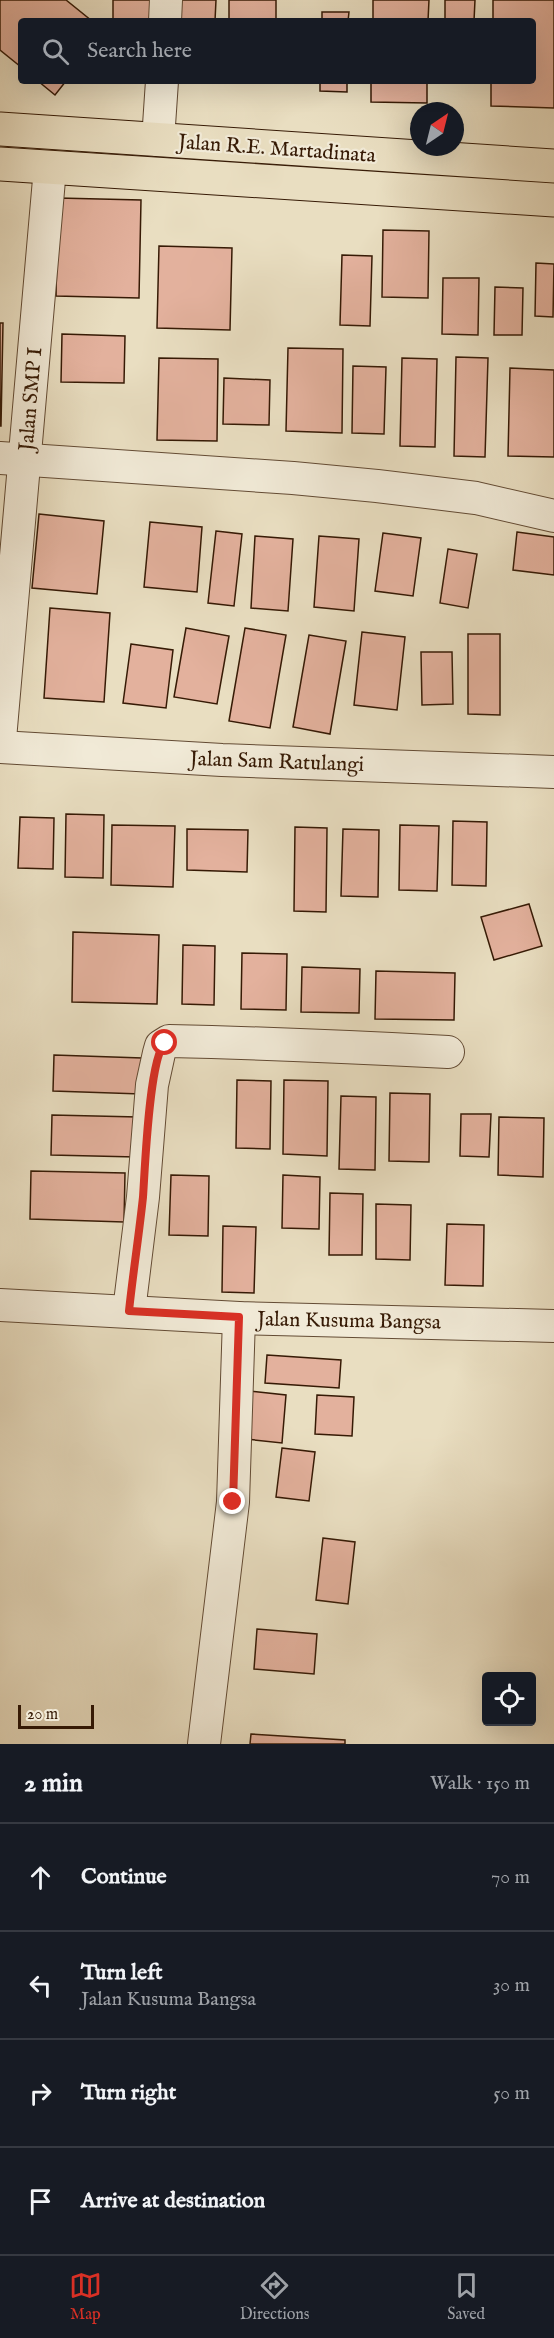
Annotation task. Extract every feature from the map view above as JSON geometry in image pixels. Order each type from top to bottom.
[{"type":"highway","name":"Jalan R.E. Martadinata","points":[[0,129],[554,166]]},
{"type":"highway","points":[[280,184],[281,148]]},
{"type":"highway","name":"Jalan R.E. Martadinata","points":[[0,165],[554,200]]},
{"type":"street","points":[[165,18],[166,0]]},
{"type":"street","points":[[159,140],[162,84]]},
{"type":"street","name":"Jalan SMP I","points":[[0,739],[13,458],[50,168]]},
{"type":"street","points":[[13,458],[377,486],[477,498],[554,516]]},
{"type":"street","name":"Jalan Sam Ratulangi","points":[[0,747],[222,760],[554,772]]},
{"type":"street","points":[[129,1311],[143,1197],[152,1085],[159,1053],[165,1043],[188,1041],[448,1052]]},
{"type":"street","name":"Jalan Kusuma Bangsa","points":[[0,1305],[239,1317],[554,1326]]},
{"type":"street","points":[[204,1744],[233,1502],[239,1317]]},
{"type":"building","points":[[0,0],[66,0],[88,18],[18,18],[18,65],[0,50]]},
{"type":"building","points":[[113,0],[151,0],[151,18],[113,18]]},
{"type":"building","points":[[181,0],[216,0],[215,18],[180,18]]},
{"type":"building","points":[[229,0],[276,0],[276,18],[229,18]]},
{"type":"building","points":[[373,0],[429,0],[428,18],[373,18]]},
{"type":"building","points":[[445,0],[475,0],[474,18],[445,18]]},
{"type":"building","points":[[493,0],[554,0],[554,108],[491,106],[491,84],[536,84],[536,18],[493,18]]},
{"type":"building","points":[[322,12],[349,12],[348,18],[322,18]]},
{"type":"building","points":[[42,84],[64,84],[55,95]]},
{"type":"building","points":[[320,84],[347,84],[347,92],[320,91]]},
{"type":"building","points":[[371,84],[427,84],[427,102],[371,102]]},
{"type":"building","points":[[58,198],[141,200],[139,298],[56,296]]},
{"type":"building","points":[[383,230],[429,231],[428,298],[382,297]]},
{"type":"building","points":[[159,246],[232,248],[230,330],[157,328]]},
{"type":"building","points":[[342,255],[372,256],[370,326],[340,325]]},
{"type":"building","points":[[536,263],[554,264],[553,317],[535,316]]},
{"type":"building","points":[[443,278],[479,278],[478,335],[442,334]]},
{"type":"building","points":[[495,287],[523,288],[522,335],[494,335]]},
{"type":"building","points":[[0,323],[3,323],[1,426],[0,426]]},
{"type":"building","points":[[62,334],[125,336],[124,383],[61,382]]},
{"type":"building","points":[[288,348],[343,349],[342,433],[286,431]]},
{"type":"building","points":[[456,357],[488,358],[485,457],[454,456]]},
{"type":"building","points":[[159,358],[218,359],[217,441],[157,440]]},
{"type":"building","points":[[402,358],[437,359],[435,447],[400,446]]},
{"type":"building","points":[[353,366],[386,367],[384,434],[352,433]]},
{"type":"building","points":[[510,368],[554,370],[554,457],[508,456]]},
{"type":"building","points":[[224,378],[270,380],[269,425],[223,424]]},
{"type":"building","points":[[39,514],[104,521],[97,594],[32,588]]},
{"type":"building","points":[[150,522],[202,527],[197,592],[144,587]]},
{"type":"building","points":[[216,531],[242,534],[234,606],[208,603]]},
{"type":"building","points":[[517,532],[554,537],[554,575],[513,570]]},
{"type":"building","points":[[383,533],[421,538],[413,596],[375,591]]},
{"type":"building","points":[[255,536],[293,539],[288,611],[251,608]]},
{"type":"building","points":[[319,536],[359,539],[354,611],[314,607]]},
{"type":"building","points":[[448,549],[477,554],[468,608],[440,603]]},
{"type":"building","points":[[50,608],[110,613],[104,702],[44,698]]},
{"type":"building","points":[[186,628],[229,636],[217,704],[174,697]]},
{"type":"building","points":[[245,628],[286,635],[270,728],[229,721]]},
{"type":"building","points":[[362,632],[405,637],[397,710],[354,705]]},
{"type":"building","points":[[468,634],[500,634],[500,715],[468,714]]},
{"type":"building","points":[[309,635],[346,641],[330,734],[293,727]]},
{"type":"building","points":[[131,644],[173,650],[166,708],[123,703]]},
{"type":"building","points":[[421,652],[452,652],[453,704],[422,705]]},
{"type":"building","points":[[66,814],[104,815],[103,878],[65,877]]},
{"type":"building","points":[[20,817],[54,818],[53,869],[18,868]]},
{"type":"building","points":[[453,821],[487,822],[486,886],[452,885]]},
{"type":"building","points":[[112,825],[175,826],[173,887],[111,885]]},
{"type":"building","points":[[400,825],[439,826],[437,891],[399,890]]},
{"type":"building","points":[[295,827],[327,828],[326,912],[294,911]]},
{"type":"building","points":[[187,829],[248,830],[247,872],[187,870]]},
{"type":"building","points":[[343,829],[379,830],[378,897],[341,896]]},
{"type":"building","points":[[529,904],[542,946],[494,960],[481,917]]},
{"type":"building","points":[[73,932],[159,935],[157,1004],[72,1002]]},
{"type":"building","points":[[183,945],[215,946],[214,1005],[182,1004]]},
{"type":"building","points":[[242,953],[287,954],[286,1010],[241,1009]]},
{"type":"building","points":[[302,967],[360,969],[359,1013],[301,1012]]},
{"type":"building","points":[[376,971],[455,973],[454,1020],[375,1019]]},
{"type":"building","points":[[54,1055],[142,1058],[141,1094],[53,1091]]},
{"type":"building","points":[[237,1080],[271,1081],[270,1149],[236,1148]]},
{"type":"building","points":[[284,1080],[328,1081],[327,1156],[283,1154]]},
{"type":"building","points":[[390,1093],[430,1094],[429,1162],[389,1161]]},
{"type":"building","points":[[341,1096],[376,1097],[375,1170],[339,1169]]},
{"type":"building","points":[[461,1114],[491,1114],[489,1157],[460,1156]]},
{"type":"building","points":[[52,1115],[138,1117],[136,1157],[51,1155]]},
{"type":"building","points":[[499,1117],[544,1118],[543,1177],[498,1175]]},
{"type":"building","points":[[31,1171],[125,1173],[124,1222],[30,1219]]},
{"type":"building","points":[[171,1175],[209,1176],[208,1236],[169,1235]]},
{"type":"building","points":[[283,1175],[320,1177],[319,1229],[282,1228]]},
{"type":"building","points":[[330,1193],[363,1194],[362,1255],[329,1255]]},
{"type":"building","points":[[376,1204],[411,1205],[410,1260],[376,1259]]},
{"type":"building","points":[[447,1224],[484,1225],[483,1286],[445,1285]]},
{"type":"building","points":[[223,1226],[256,1227],[254,1293],[222,1292]]},
{"type":"building","points":[[267,1355],[341,1360],[339,1388],[265,1383]]},
{"type":"building","points":[[250,1391],[286,1395],[282,1443],[246,1439]]},
{"type":"building","points":[[317,1395],[354,1397],[352,1436],[315,1434]]},
{"type":"building","points":[[282,1448],[315,1452],[309,1501],[276,1497]]},
{"type":"building","points":[[323,1538],[355,1542],[348,1604],[316,1600]]},
{"type":"building","points":[[257,1629],[317,1634],[314,1674],[254,1669]]},
{"type":"building","points":[[251,1734],[345,1740],[345,1744],[250,1744]]},
{"type":"route","points":[[165,1043],[161,1046],[152,1085],[143,1197],[129,1311],[239,1317],[233,1502]]}]
